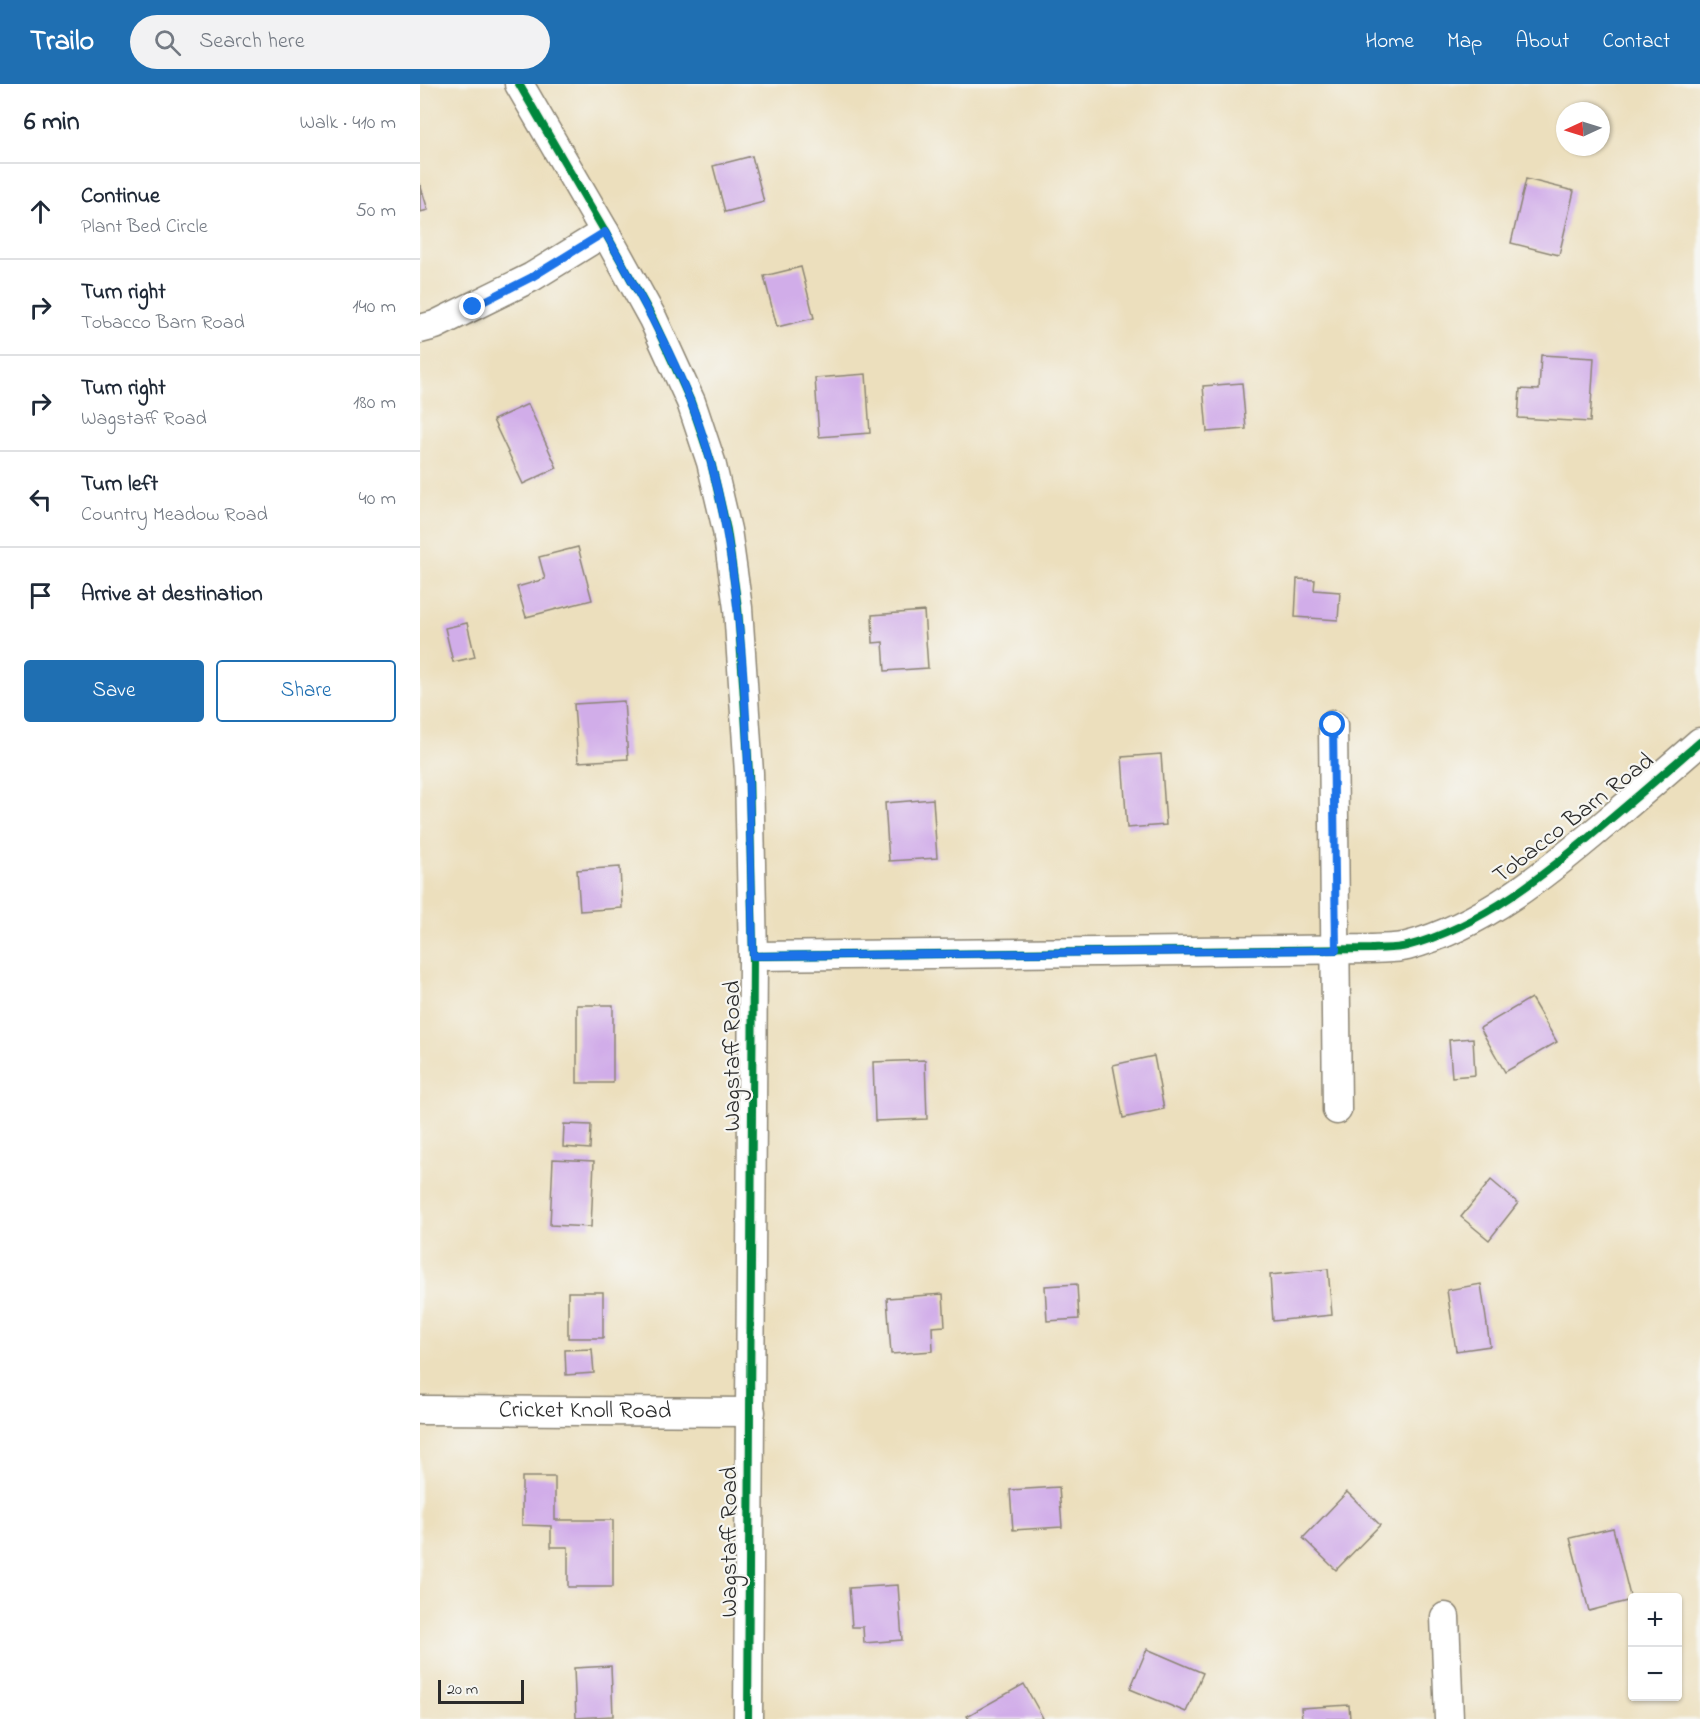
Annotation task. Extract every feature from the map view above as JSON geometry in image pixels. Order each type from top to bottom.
[{"type":"street","name":"Wagstaff Road","points":[[519,84],[653,319],[691,402],[711,462],[727,530],[738,608],[749,773],[753,956],[748,1719]]},
{"type":"street","points":[[420,329],[435,325],[532,277],[605,232]]},
{"type":"street","points":[[1333,725],[1337,1110]]},
{"type":"street","name":"Tobacco Barn Road","points":[[753,956],[1336,950],[1405,947],[1473,920],[1514,894],[1561,861],[1700,742]]},
{"type":"street","name":"Cricket Knoll Road","points":[[420,1410],[750,1412]]},
{"type":"street","points":[[1445,1617],[1449,1719]]},
{"type":"building","points":[[752,156],[764,202],[725,212],[713,166]]},
{"type":"building","points":[[1526,179],[1574,191],[1559,255],[1511,243]]},
{"type":"building","points":[[420,184],[428,210],[420,212]]},
{"type":"building","points":[[801,267],[814,318],[777,327],[764,276]]},
{"type":"building","points":[[1541,355],[1594,358],[1590,422],[1518,418],[1520,389],[1539,390]]},
{"type":"building","points":[[866,374],[870,433],[819,437],[815,378]]},
{"type":"building","points":[[1242,383],[1246,429],[1207,432],[1203,386]]},
{"type":"building","points":[[528,404],[557,468],[523,484],[493,420]]},
{"type":"building","points":[[578,547],[592,600],[526,617],[517,587],[545,579],[539,557]]},
{"type":"building","points":[[1297,579],[1315,580],[1314,590],[1340,592],[1338,620],[1295,617]]},
{"type":"building","points":[[924,611],[928,668],[885,671],[883,642],[873,643],[872,615]]},
{"type":"building","points":[[467,623],[475,657],[453,662],[445,628]]},
{"type":"building","points":[[624,701],[628,759],[578,762],[574,704]]},
{"type":"building","points":[[1161,754],[1166,825],[1127,828],[1122,757]]},
{"type":"building","points":[[933,799],[937,858],[889,861],[885,803]]},
{"type":"building","points":[[620,867],[622,908],[580,911],[577,870]]},
{"type":"building","points":[[1531,998],[1557,1042],[1505,1072],[1480,1028]]},
{"type":"building","points":[[577,1005],[613,1005],[613,1083],[577,1083]]},
{"type":"building","points":[[1473,1038],[1475,1075],[1452,1077],[1449,1040]]},
{"type":"building","points":[[1154,1056],[1164,1109],[1123,1118],[1113,1065]]},
{"type":"building","points":[[925,1060],[927,1119],[875,1121],[873,1062]]},
{"type":"building","points":[[564,1124],[591,1125],[590,1149],[563,1147]]},
{"type":"building","points":[[553,1159],[594,1161],[591,1227],[550,1225]]},
{"type":"building","points":[[1491,1180],[1518,1203],[1489,1240],[1461,1217]]},
{"type":"building","points":[[1328,1269],[1332,1315],[1273,1321],[1270,1275]]},
{"type":"building","points":[[1077,1284],[1079,1319],[1047,1321],[1045,1286]]},
{"type":"building","points":[[1481,1284],[1490,1346],[1456,1351],[1447,1290]]},
{"type":"building","points":[[568,1292],[603,1292],[603,1338],[568,1338]]},
{"type":"building","points":[[943,1294],[945,1326],[932,1327],[933,1351],[891,1354],[887,1298]]},
{"type":"building","points":[[592,1349],[594,1373],[566,1375],[565,1350]]},
{"type":"building","points":[[522,1477],[555,1477],[555,1520],[613,1520],[613,1587],[568,1587],[568,1547],[551,1547],[551,1526],[522,1525]]},
{"type":"building","points":[[1059,1487],[1062,1527],[1013,1530],[1010,1490]]},
{"type":"building","points":[[1347,1492],[1380,1525],[1336,1570],[1303,1538]]},
{"type":"building","points":[[1613,1528],[1629,1593],[1628,1601],[1589,1611],[1570,1538]]},
{"type":"building","points":[[898,1585],[902,1640],[864,1643],[863,1627],[852,1627],[849,1588]]},
{"type":"building","points":[[1147,1649],[1203,1673],[1186,1712],[1130,1689]]},
{"type":"building","points":[[611,1666],[613,1716],[576,1718],[574,1668]]},
{"type":"building","points":[[1024,1684],[1043,1718],[969,1719],[967,1716]]},
{"type":"building","points":[[1349,1705],[1350,1719],[1302,1719],[1301,1708]]},
{"type":"cycle path","points":[[519,84],[653,319],[691,402],[711,462],[727,530],[738,608],[749,773],[753,956],[748,1719]]},
{"type":"cycle path","points":[[753,956],[1371,949],[1407,946],[1462,925],[1538,878],[1585,841],[1700,742]]},
{"type":"route","points":[[473,307],[532,277],[605,232],[653,319],[691,402],[711,462],[727,530],[738,608],[749,773],[753,956],[1336,950],[1333,725]]}]
